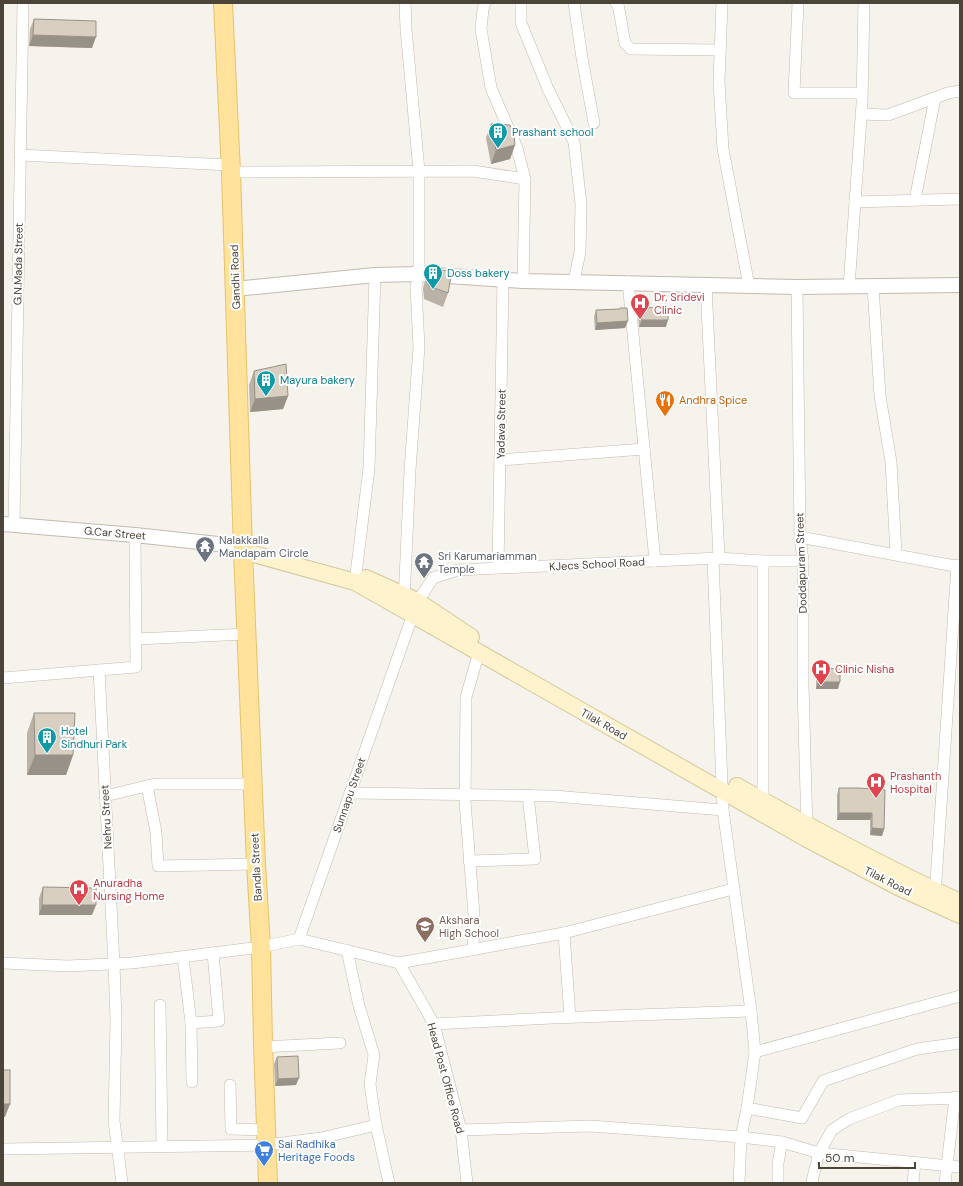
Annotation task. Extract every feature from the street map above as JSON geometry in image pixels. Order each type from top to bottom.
[{"type":"main road","name":"Gandhi Road","points":[[223,3],[235,289],[237,545]]},
{"type":"main road","name":"Tilak Road","points":[[237,545],[356,578],[410,606],[526,673],[636,730],[721,783],[807,832],[898,887],[960,902]]},
{"type":"main road","name":"Bandla Street","points":[[237,545],[247,634],[256,864],[261,947],[268,1183]]},
{"type":"main road","name":"Tilak Road","points":[[410,606],[479,652],[642,746],[721,783]]},
{"type":"main road","name":"Tilak Road","points":[[935,897],[960,915]]},
{"type":"street","name":"G.N.Mada Street","points":[[8,525],[20,155],[23,3]]},
{"type":"street","points":[[405,3],[419,171],[419,274],[416,287],[419,347],[410,470],[410,606]]},
{"type":"street","points":[[485,3],[483,9],[482,29],[491,88],[517,148],[525,179],[523,281]]},
{"type":"street","points":[[521,3],[521,23],[548,88],[574,142],[581,204],[580,252],[574,281]]},
{"type":"street","points":[[574,3],[594,123]]},
{"type":"street","points":[[616,3],[618,4],[625,43],[631,49],[720,50]]},
{"type":"street","points":[[722,3],[719,82],[723,149],[749,286]]},
{"type":"street","points":[[798,3],[794,93],[862,93]]},
{"type":"street","points":[[849,287],[861,114],[864,3]]},
{"type":"street","points":[[861,114],[888,115],[948,93],[960,91]]},
{"type":"street","points":[[915,200],[935,98]]},
{"type":"street","points":[[20,155],[231,168],[473,171],[525,179]]},
{"type":"street","points":[[855,202],[960,198]]},
{"type":"street","points":[[235,289],[375,275],[419,274],[523,281],[628,282],[797,287],[960,285]]},
{"type":"street","points":[[356,578],[369,468],[375,275]]},
{"type":"street","name":"Yadava Street","points":[[498,568],[503,279]]},
{"type":"street","points":[[628,282],[655,561]]},
{"type":"street","points":[[706,284],[716,558],[721,783],[733,889],[751,1011],[754,1052],[747,1108],[741,1137],[739,1183]]},
{"type":"street","points":[[873,286],[880,396],[891,462],[896,554]]},
{"type":"street","name":"Doddapuram Street","points":[[797,287],[800,537],[803,561],[803,684],[807,832]]},
{"type":"street","points":[[500,460],[644,449]]},
{"type":"street","name":"G.Car Street","points":[[8,525],[237,545]]},
{"type":"street","points":[[3,678],[136,667],[135,535]]},
{"type":"street","points":[[800,537],[958,566],[935,897]]},
{"type":"street","name":"KJecs School Road","points":[[410,606],[433,578],[458,570],[716,558],[762,561],[803,561]]},
{"type":"street","points":[[762,561],[763,807]]},
{"type":"street","name":"Sunnapu Street","points":[[299,939],[350,793],[410,606]]},
{"type":"street","points":[[136,639],[247,634]]},
{"type":"street","points":[[473,950],[474,914],[465,794],[466,697],[479,652]]},
{"type":"street","name":"Nehru Street","points":[[99,670],[116,1020],[114,1121],[122,1183]]},
{"type":"street","points":[[105,796],[155,784],[253,784]]},
{"type":"street","points":[[147,786],[156,832],[158,866],[256,864]]},
{"type":"street","points":[[350,793],[554,796],[723,810]]},
{"type":"street","points":[[469,860],[535,859],[528,795]]},
{"type":"street","points":[[3,963],[67,966],[114,964],[261,947],[299,939],[399,963],[564,933],[733,889]]},
{"type":"street","points":[[564,933],[570,1017]]},
{"type":"street","points":[[347,950],[359,1006],[374,1055],[370,1084],[376,1126],[389,1183]]},
{"type":"street","points":[[191,1023],[218,1020],[213,953]]},
{"type":"street","points":[[184,957],[191,1023],[192,1082]]},
{"type":"street","name":"Head Post Office Road","points":[[399,963],[434,1024],[461,1130],[467,1183]]},
{"type":"street","points":[[754,1052],[960,996]]},
{"type":"street","points":[[160,1004],[162,1146]]},
{"type":"street","points":[[434,1024],[570,1017],[751,1011]]},
{"type":"street","points":[[263,1047],[340,1043]]},
{"type":"street","points":[[747,1108],[802,1118],[822,1081],[917,1049],[960,1043]]},
{"type":"street","points":[[230,1085],[231,1129],[267,1137]]},
{"type":"street","points":[[813,1183],[812,1181],[819,1153],[832,1130],[849,1119],[899,1100],[958,1098],[945,1183]]},
{"type":"street","points":[[3,1149],[162,1146],[267,1137],[321,1138],[376,1126]]},
{"type":"street","points":[[461,1130],[590,1126],[741,1137],[782,1142],[819,1153],[960,1167]]},
{"type":"street","points":[[778,1183],[778,1163],[782,1142]]},
{"type":"street","points":[[913,1183],[915,1162]]},
{"type":"building","points":[[34,19],[96,21],[96,37],[33,35]]},
{"type":"building","points":[[491,124],[510,125],[514,133],[515,145],[496,150]]},
{"type":"building","points":[[429,269],[452,271],[448,293],[429,286]]},
{"type":"building","points":[[668,307],[668,320],[642,320],[641,308]]},
{"type":"building","points":[[627,308],[628,321],[597,323],[596,310]]},
{"type":"building","points":[[286,364],[288,396],[255,399],[254,371]]},
{"type":"building","points":[[818,668],[840,669],[840,682],[818,682]]},
{"type":"building","points":[[34,713],[75,713],[73,755],[35,755]]},
{"type":"building","points":[[839,788],[885,790],[884,829],[872,828],[872,813],[839,813]]},
{"type":"building","points":[[43,887],[96,888],[96,905],[42,905]]},
{"type":"building","points":[[298,1056],[299,1078],[278,1079],[277,1057]]},
{"type":"building","points":[[3,1070],[10,1070],[10,1104],[3,1104]]},
{"type":"place","name":"Prashant school","points":[[498,149]]},
{"type":"place","name":"Doss bakery","points":[[433,290]]},
{"type":"place","name":"Dr. Sridevi Clinic","points":[[640,320]]},
{"type":"place","name":"Mayura bakery","points":[[266,397]]},
{"type":"place","name":"Andhra Spice","points":[[665,417]]},
{"type":"place","name":"Nalakkalla Mandapam Circle","points":[[205,563]]},
{"type":"place","name":"Sri Karumariamman Temple","points":[[424,579]]},
{"type":"place","name":"Clinic Nisha","points":[[821,686]]},
{"type":"place","name":"Hotel Sindhuri Park","points":[[47,754]]},
{"type":"place","name":"Prashanth Hospital","points":[[876,799]]},
{"type":"place","name":"Anuradha Nursing Home","points":[[79,906]]},
{"type":"place","name":"Akshara High School","points":[[425,943]]},
{"type":"place","name":"Sai Radhika Heritage Foods","points":[[264,1167]]}]
